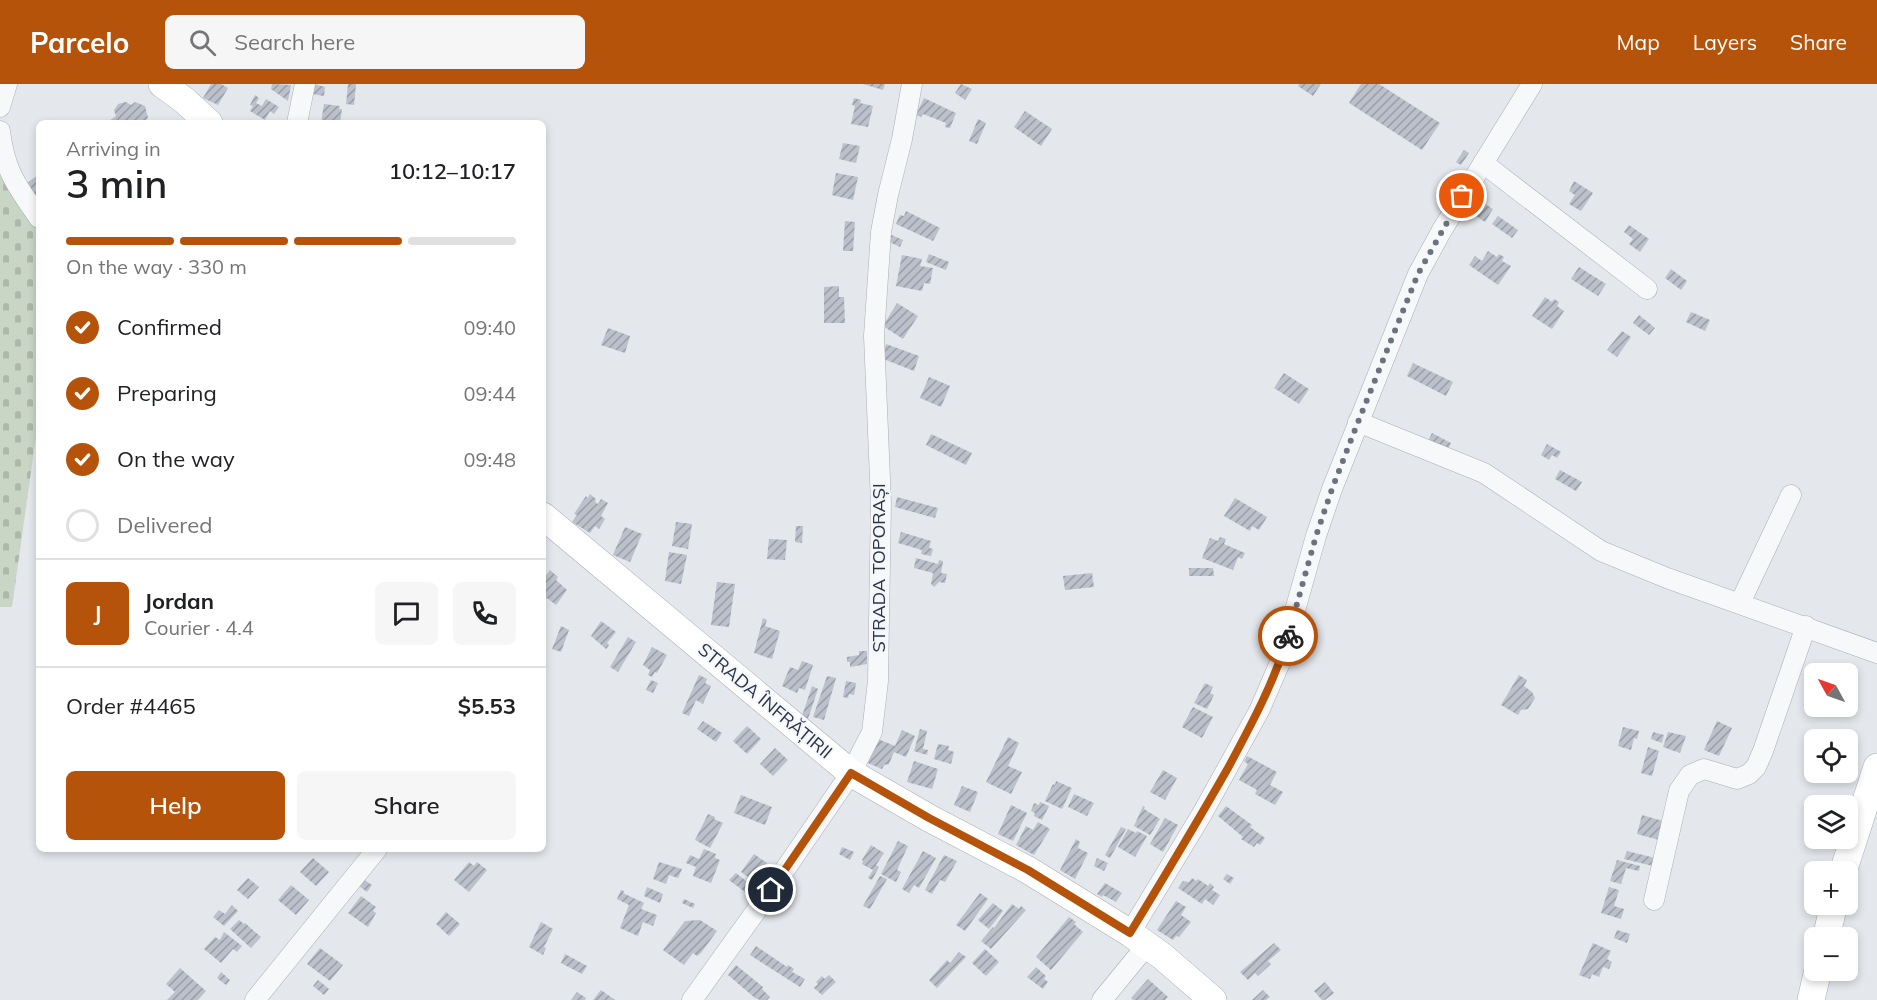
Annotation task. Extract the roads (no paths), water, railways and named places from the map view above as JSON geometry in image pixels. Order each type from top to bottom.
[{"type":"main road","points":[[162,84],[206,120]]},
{"type":"main road","name":"STRADA ÎNFRĂȚIRII","points":[[546,519],[851,773],[929,818],[1028,870],[1139,939],[1213,1000]]},
{"type":"main road","points":[[1847,861],[1877,767]]},
{"type":"main road","points":[[1811,1000],[1815,981]]},
{"type":"street","points":[[0,107],[7,84]]},
{"type":"street","points":[[298,120],[305,84]]},
{"type":"street","name":"STRADA TOPORAȘI","points":[[692,1000],[851,773],[872,732],[878,681],[881,503],[874,336],[881,232],[912,84]]},
{"type":"street","points":[[1102,1000],[1139,939],[1202,814],[1260,709],[1281,660],[1316,536],[1332,489],[1418,274],[1442,230],[1532,84]]},
{"type":"street","points":[[0,131],[2,148],[13,181],[36,214]]},
{"type":"street","points":[[1483,163],[1647,289]]},
{"type":"street","points":[[1358,422],[1484,473],[1601,551],[1667,578],[1877,653]]},
{"type":"street","points":[[1740,603],[1791,495]]},
{"type":"street","points":[[1654,900],[1679,791],[1689,775],[1704,770],[1737,779],[1749,774],[1756,766],[1806,626]]},
{"type":"street","points":[[255,1000],[375,852]]}]
